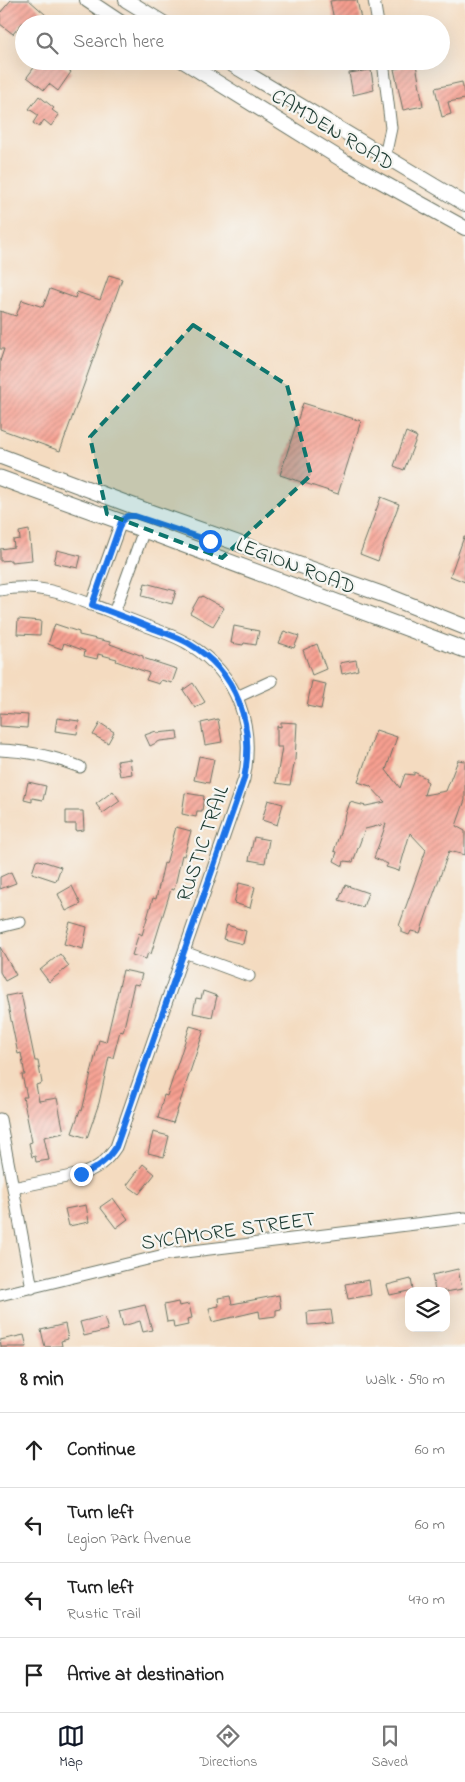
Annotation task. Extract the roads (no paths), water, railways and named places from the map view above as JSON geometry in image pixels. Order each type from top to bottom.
[{"type":"main road","name":"LEGION ROAD","points":[[0,456],[390,597],[465,627]]},
{"type":"main road","points":[[0,469],[110,505],[119,500]]},
{"type":"main road","name":"LEGION ROAD","points":[[0,478],[465,650]]},
{"type":"main road","points":[[121,522],[127,516],[135,516],[227,546],[238,543]]},
{"type":"street","points":[[87,0],[110,15]]},
{"type":"street","points":[[126,0],[150,15]]},
{"type":"street","points":[[374,0],[376,15]]},
{"type":"street","name":"CAMDEN ROAD","points":[[197,70],[344,161],[465,228]]},
{"type":"street","name":"CAMDEN ROAD","points":[[241,70],[465,204]]},
{"type":"street","points":[[382,156],[391,128],[384,70]]},
{"type":"street","points":[[92,605],[121,522]]},
{"type":"street","points":[[114,613],[144,530]]},
{"type":"street","name":"RUSTIC TRAIL","points":[[0,590],[16,587],[50,590],[114,613],[189,644],[214,664],[226,678],[237,697],[247,730],[247,764],[244,779],[116,1147],[110,1156],[92,1170],[13,1188]]},
{"type":"street","points":[[237,697],[272,681]]},
{"type":"street","points":[[0,750],[42,754],[80,767]]},
{"type":"street","points":[[0,927],[20,922]]},
{"type":"street","points":[[184,952],[249,976]]},
{"type":"street","points":[[0,1119],[32,1288]]},
{"type":"street","name":"SYCAMORE STREET","points":[[0,1295],[168,1254],[465,1218]]}]
